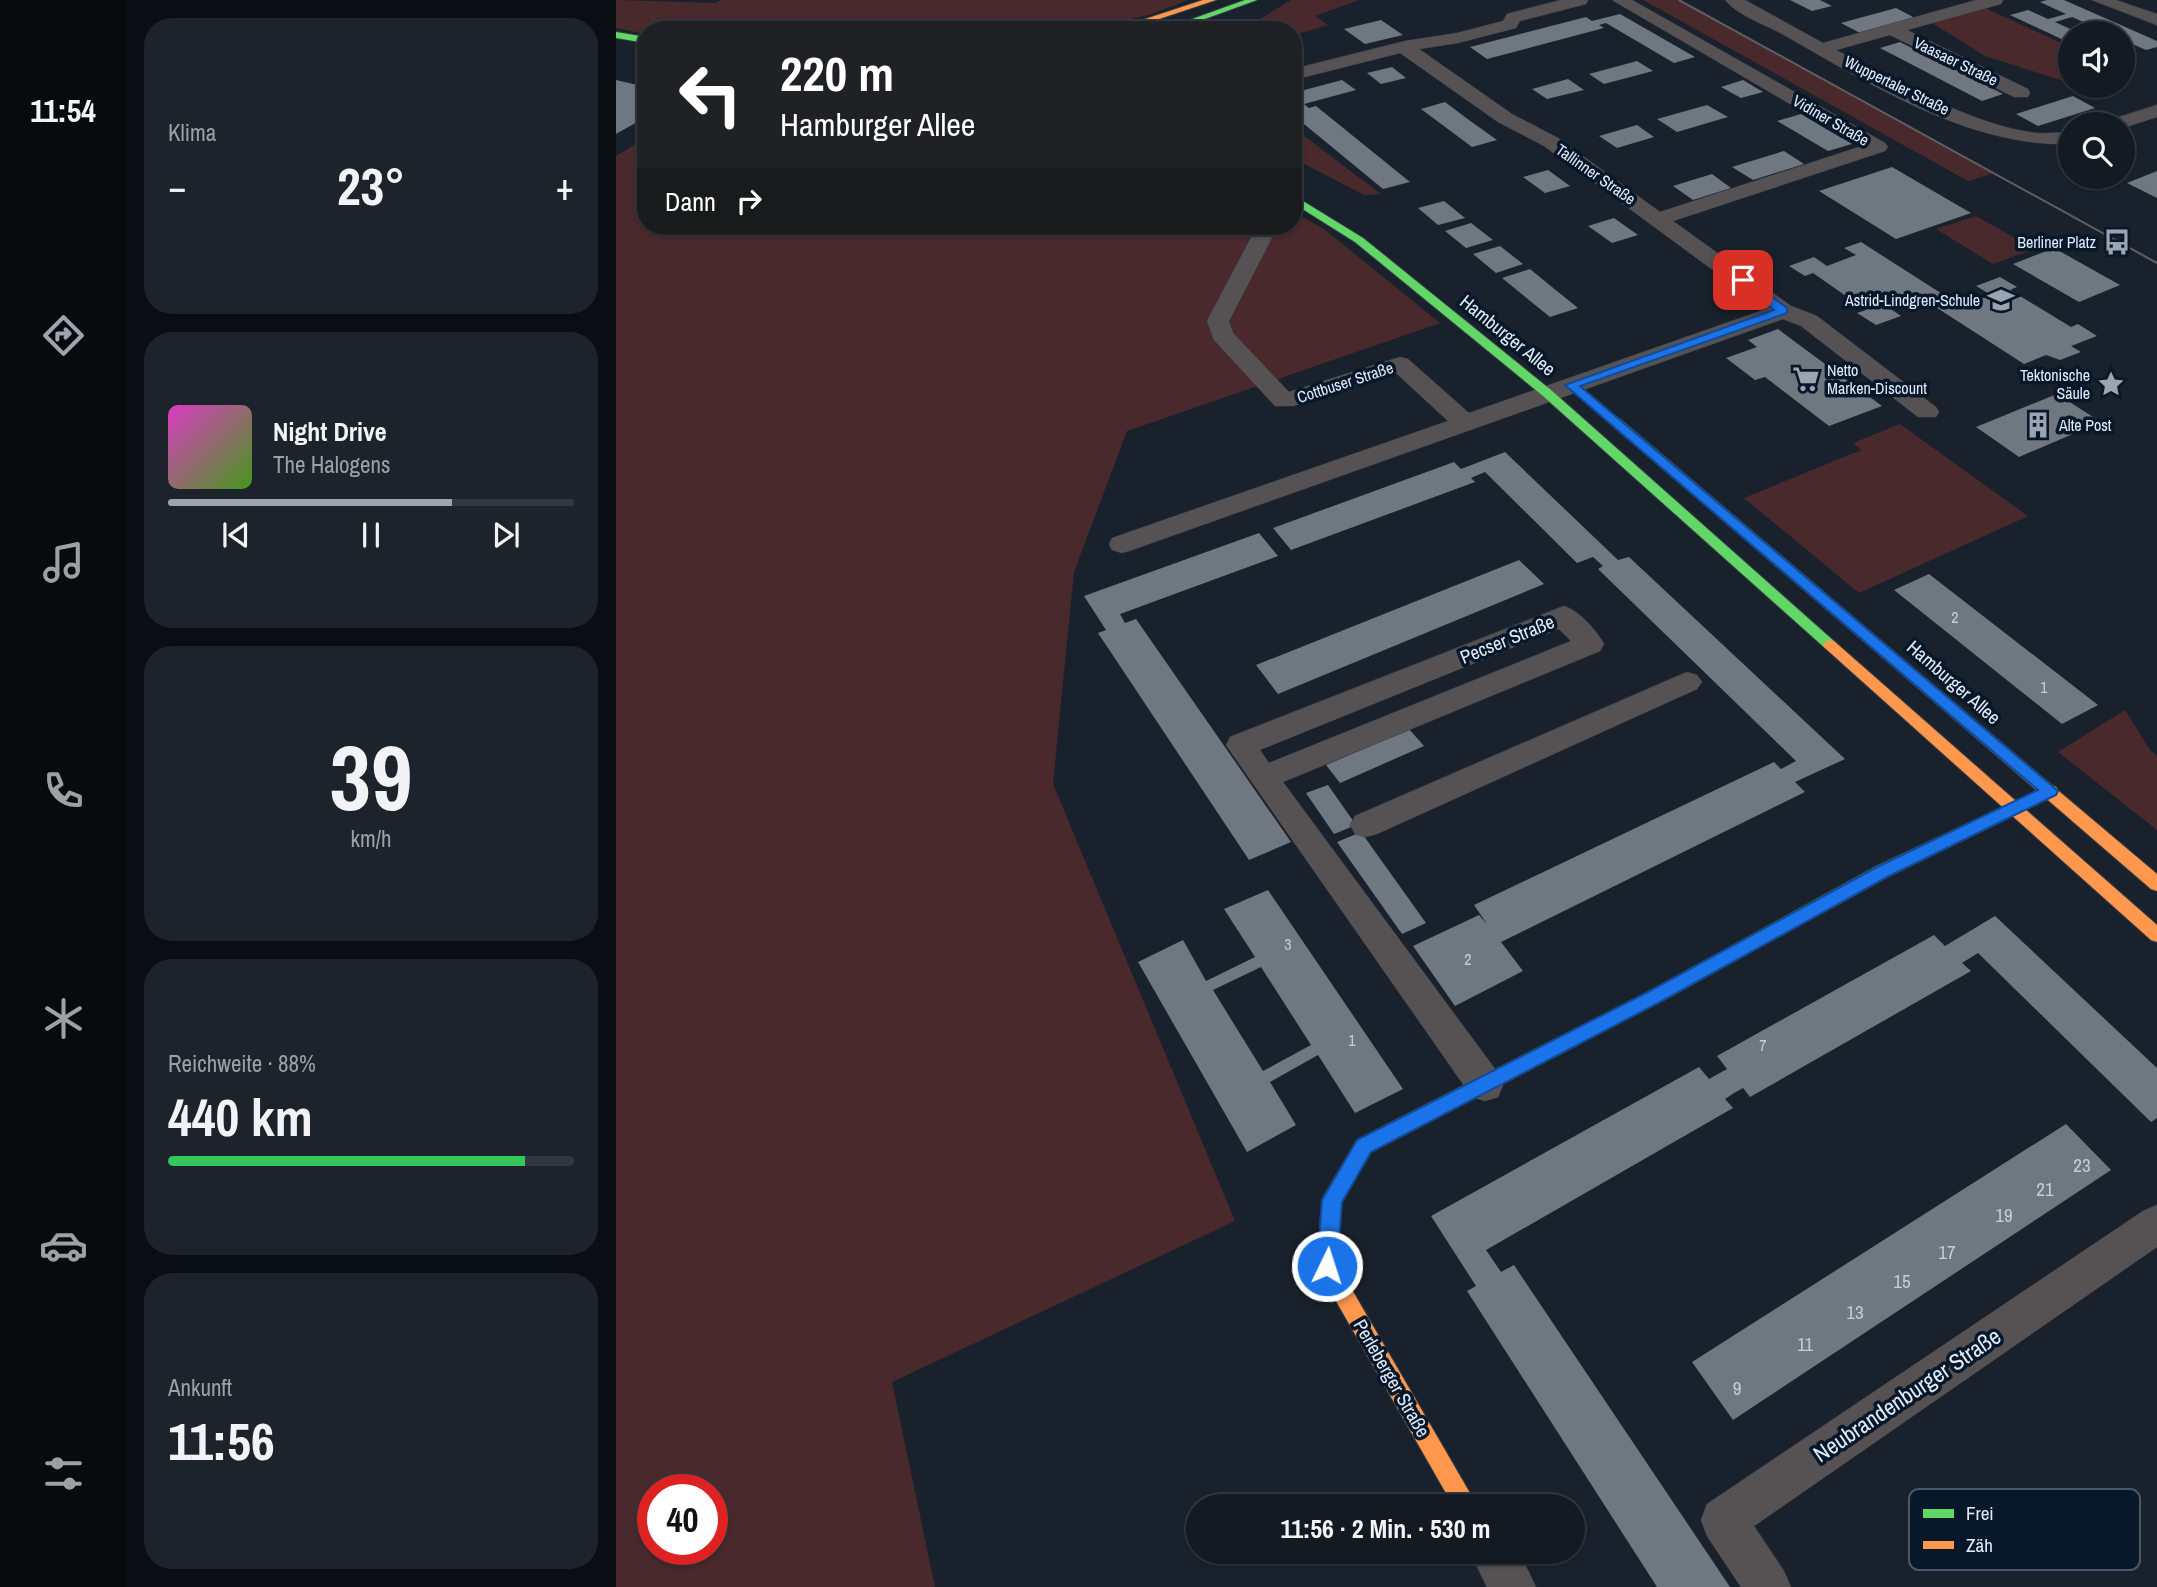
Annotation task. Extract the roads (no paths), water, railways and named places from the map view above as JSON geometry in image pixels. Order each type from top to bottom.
[{"type":"street","points":[[1145,21],[1212,0]]},
{"type":"street","points":[[1190,21],[1253,0]]},
{"type":"street","points":[[1302,73],[1404,47],[1458,38],[1510,24],[1513,18],[1580,0]]},
{"type":"street","name":"Vidiner Straße","points":[[1620,0],[1878,147],[1659,219]]},
{"type":"street","name":"Wuppertaler Straße","points":[[1733,0],[1909,94],[2001,132],[2058,141]]},
{"type":"street","name":"Vaasaer Straße","points":[[1823,48],[1995,0]]},
{"type":"street","points":[[2100,0],[2157,20]]},
{"type":"street","name":"Vaasaer Straße","points":[[1892,29],[2021,93]]},
{"type":"street","points":[[616,35],[637,38]]},
{"type":"street","name":"Tallinner Straße","points":[[1404,47],[1505,118],[1551,142],[1783,311],[1809,321],[1927,412]]},
{"type":"street","points":[[616,50],[637,54]]},
{"type":"street","points":[[2135,118],[2157,111]]},
{"type":"street","name":"Hamburger Allee","points":[[1302,204],[1359,240],[1558,383],[1597,406],[2157,884]]},
{"type":"street","name":"Cottbuser Straße","points":[[1262,235],[1218,321],[1222,335],[1284,401],[1400,365],[1465,423]]},
{"type":"street","points":[[1122,544],[1465,423],[1558,383],[1783,311]]},
{"type":"street","name":"Hamburger Allee","points":[[1558,383],[2013,809],[2157,935]]},
{"type":"street","name":"Pecser Straße","points":[[1263,778],[1590,644],[1564,616],[1241,745],[1263,778],[1485,1085]]},
{"type":"street","points":[[1366,825],[1687,682]]},
{"type":"street","name":"Perleberger Straße","points":[[1459,1494],[1327,1266],[1332,1200],[1364,1146],[1654,997],[1883,871],[2050,791]]},
{"type":"street","name":"Neubrandenburger Straße","points":[[1768,1587],[1723,1520],[2157,1224]]},
{"type":"street","points":[[1500,1564],[1513,1587]]},
{"type":"tram line","points":[[1679,0],[2157,263]]},
{"type":"place","name":"Berliner Platz","points":[[2117,242]]},
{"type":"place","name":"Astrid-Lindgren-Schule","points":[[2001,300]]},
{"type":"place","name":"Netto Marken-Discount","points":[[1806,379]]},
{"type":"place","name":"Tektonische Säule","points":[[2111,384]]},
{"type":"place","name":"Alte Post","points":[[2038,425]]}]
